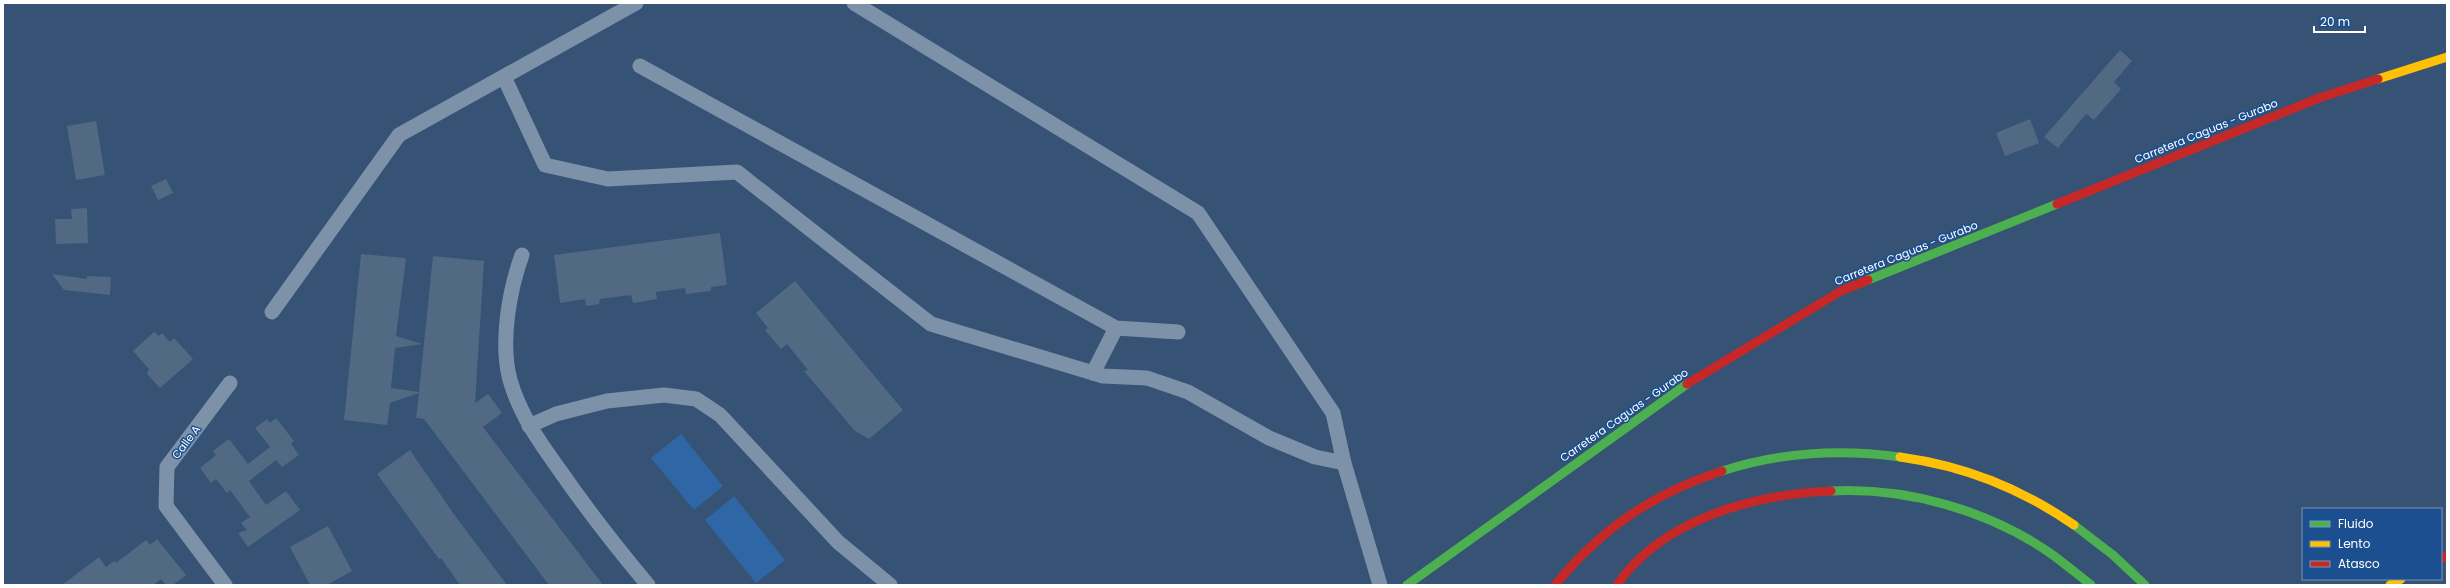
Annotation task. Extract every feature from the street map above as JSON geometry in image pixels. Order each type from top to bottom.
[{"type":"main road","name":"Carretera Caguas - Gurabo","points":[[1407,585],[1683,386],[1841,291],[2319,98],[2447,57]]},
{"type":"main road","points":[[1555,585],[1583,551],[1611,528],[1645,505],[1682,486],[1724,470],[1771,458],[1805,454],[1847,453],[1898,457],[1944,466],[1999,483],[2046,506],[2125,565],[2145,585]]},
{"type":"main road","points":[[1616,585],[1635,562],[1656,546],[1687,526],[1717,513],[1789,494],[1830,489],[1875,490],[1915,496],[1959,508],[2021,534],[2051,552],[2091,585]]},
{"type":"main road","points":[[2390,585],[2399,580]]},
{"type":"street","points":[[272,312],[399,135],[636,3]]},
{"type":"street","points":[[854,3],[1198,213],[1333,413],[1344,463],[1380,585]]},
{"type":"street","points":[[640,66],[1116,328],[1178,332]]},
{"type":"street","points":[[504,77],[545,165],[608,179],[737,172],[931,324],[1103,376],[1147,378],[1188,392],[1269,438],[1315,457],[1344,463]]},
{"type":"street","points":[[522,255],[516,270],[505,340],[510,380],[529,426],[596,523],[648,585]]},
{"type":"street","points":[[1093,373],[1116,328]]},
{"type":"street","name":"Calle A","points":[[225,585],[166,506],[166,467],[230,383]]},
{"type":"street","points":[[529,426],[556,414],[607,401],[664,395],[696,399],[720,415],[838,542],[890,585]]},
{"type":"shaded area","points":[[681,434],[723,486],[694,510],[651,458]]},
{"type":"shaded area","points":[[734,496],[785,560],[756,583],[705,520]]},
{"type":"building","points":[[2120,50],[2132,61],[2114,82],[2121,89],[2094,120],[2086,114],[2058,148],[2044,137]]},
{"type":"building","points":[[2030,119],[2039,143],[2005,156],[1996,133]]},
{"type":"building","points":[[96,121],[105,175],[76,180],[67,126]]},
{"type":"building","points":[[166,179],[173,193],[158,200],[151,186]]},
{"type":"building","points":[[87,208],[88,243],[56,244],[55,219],[72,219],[71,209]]},
{"type":"building","points":[[720,233],[727,285],[711,287],[711,291],[686,294],[685,288],[656,292],[657,299],[633,303],[631,295],[600,299],[599,304],[586,306],[585,299],[560,303],[554,255]]},
{"type":"building","points":[[361,254],[406,258],[396,336],[422,344],[395,348],[391,388],[419,392],[433,256],[484,261],[475,403],[488,394],[502,413],[483,427],[603,585],[549,585],[424,419],[416,418],[419,393],[390,403],[387,425],[344,420]]},
{"type":"building","points":[[52,274],[87,279],[87,276],[111,277],[110,295],[64,290]]},
{"type":"building","points":[[795,281],[903,410],[869,439],[855,431],[804,371],[808,370],[787,344],[781,349],[765,330],[768,328],[756,313]]},
{"type":"building","points":[[154,332],[159,336],[162,333],[170,342],[174,338],[193,359],[160,388],[147,374],[149,369],[133,351]]},
{"type":"building","points":[[276,418],[294,441],[291,444],[299,455],[282,467],[276,460],[249,481],[266,505],[286,491],[300,510],[248,547],[238,533],[247,530],[241,523],[250,517],[230,490],[227,493],[216,479],[211,483],[200,468],[216,455],[213,451],[229,439],[248,464],[270,447],[255,428],[267,419],[270,423]]},
{"type":"building","points":[[410,450],[453,513],[507,585],[460,585],[441,558],[439,559],[377,474]]},
{"type":"building","points":[[328,526],[352,571],[327,585],[310,585],[290,547]]},
{"type":"building","points":[[157,539],[186,575],[173,585],[166,585],[161,579],[153,585],[62,585],[99,557],[106,567],[114,561],[116,563],[146,540],[150,545]]},
{"type":"traffic: fast","points":[[1868,280],[2057,204]]},
{"type":"traffic: fast","points":[[1407,585],[1687,384]]},
{"type":"traffic: fast","points":[[1722,471],[1766,460],[1811,454],[1855,453],[1900,457]]},
{"type":"traffic: fast","points":[[1831,491],[1888,493],[1945,504],[1973,513],[2026,538],[2050,553],[2091,585]]},
{"type":"traffic: fast","points":[[2074,525],[2113,555],[2145,585]]},
{"type":"traffic: slow","points":[[2378,79],[2447,57]]},
{"type":"traffic: slow","points":[[1900,457],[1947,466],[1991,480],[2033,500],[2074,525]]},
{"type":"traffic: slow","points":[[2390,585],[2399,580]]},
{"type":"traffic: jam","points":[[2057,204],[2319,98],[2378,79]]},
{"type":"traffic: jam","points":[[1687,384],[1841,291],[1868,280]]},
{"type":"traffic: jam","points":[[1555,585],[1591,546],[1630,515],[1673,490],[1722,471]]},
{"type":"traffic: jam","points":[[1617,585],[1636,562],[1659,543],[1684,527],[1712,514],[1772,498],[1802,493],[1831,491]]},
{"type":"traffic: jam","points":[[2442,558],[2447,556]]}]
